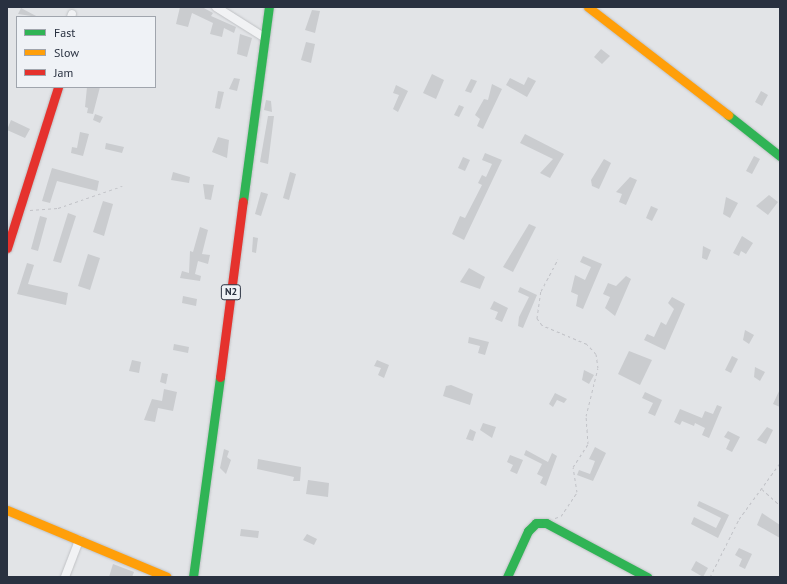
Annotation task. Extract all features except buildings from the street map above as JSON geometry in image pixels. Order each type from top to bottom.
[{"type":"main road","name":"N2","points":[[193,577],[269,7]]},
{"type":"main road","points":[[588,7],[780,156]]},
{"type":"main road","points":[[7,248],[9,236],[20,211],[58,88]]},
{"type":"main road","points":[[7,510],[167,577]]},
{"type":"main road","points":[[507,577],[528,531],[536,523],[546,522],[646,577]]},
{"type":"street","points":[[216,7],[228,10],[265,38]]},
{"type":"street","points":[[65,577],[79,540]]},
{"type":"path","points":[[20,211],[58,208],[122,186]]},
{"type":"path","points":[[546,522],[561,516],[577,492],[573,467],[588,444],[586,416],[598,368],[596,354],[588,344],[542,325],[537,318],[540,291],[558,259]]},
{"type":"path","points":[[710,577],[739,519],[780,463]]},
{"type":"path","points":[[761,489],[780,505]]},
{"type":"traffic: fast","points":[[243,201],[269,7]]},
{"type":"traffic: fast","points":[[728,115],[780,156]]},
{"type":"traffic: fast","points":[[193,577],[220,377]]},
{"type":"traffic: fast","points":[[507,577],[528,531],[536,523],[546,523],[647,577]]},
{"type":"traffic: slow","points":[[588,7],[728,115]]},
{"type":"traffic: slow","points":[[7,510],[167,577]]},
{"type":"traffic: jam","points":[[7,248],[58,88]]},
{"type":"traffic: jam","points":[[220,377],[243,201]]}]
